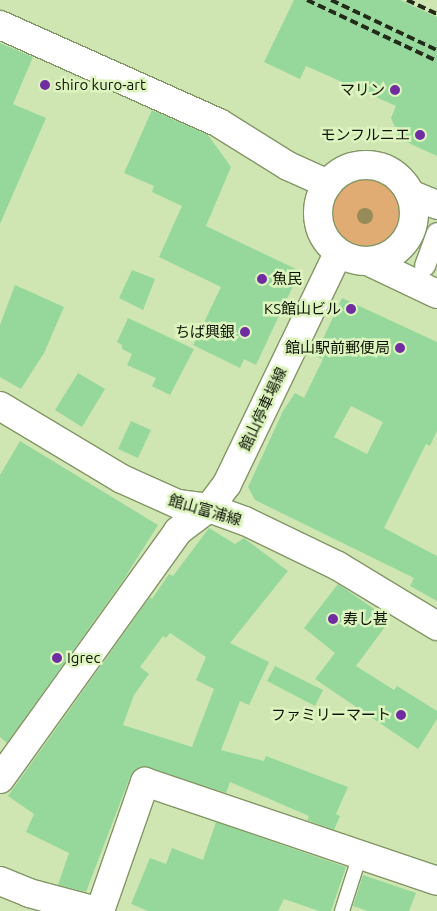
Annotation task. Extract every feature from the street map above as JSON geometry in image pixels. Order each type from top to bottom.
[{"type":"street","points":[[0,25],[219,123],[288,166],[328,184]]},
{"type":"street","points":[[370,262],[386,258],[405,242],[414,219],[410,194],[397,176],[376,166],[353,166],[328,184],[319,205],[318,220],[327,242],[338,253],[353,260],[370,262],[437,294]]},
{"type":"street","points":[[410,194],[437,205]]},
{"type":"street","points":[[425,266],[437,233]]},
{"type":"street","name":"館山停車場線","points":[[0,779],[178,531],[209,508],[227,484],[338,253]]},
{"type":"street","name":"館山富浦線","points":[[0,406],[122,479],[178,504],[209,508],[245,521],[338,566],[437,626]]},
{"type":"street","points":[[100,911],[145,782],[437,881]]},
{"type":"street","points":[[0,881],[29,893],[96,911]]},
{"type":"lane","points":[[342,911],[360,855]]},
{"type":"shaded area","points":[[367,179],[380,182],[392,189],[399,201],[402,214],[399,227],[392,239],[380,246],[367,249],[354,246],[342,239],[335,227],[332,214],[335,201],[342,189],[354,182]]},
{"type":"building","points":[[294,0],[400,0],[437,17],[437,156],[400,139],[391,118],[396,106],[306,66],[300,79],[264,62]]},
{"type":"building","points":[[0,43],[33,57],[13,104],[46,118],[0,224]]},
{"type":"building","points":[[152,110],[208,135],[231,167],[206,226],[300,271],[256,365],[244,359],[240,368],[193,345],[221,287],[159,257],[182,206],[152,192],[154,186],[124,173]]},
{"type":"building","points":[[132,270],[155,279],[143,310],[119,298]]},
{"type":"building","points":[[15,285],[64,307],[44,353],[21,389],[0,377],[0,325]]},
{"type":"building","points":[[342,298],[437,342],[437,431],[430,446],[426,444],[384,528],[437,556],[437,601],[410,586],[414,578],[255,500],[248,487],[283,411],[295,393],[304,398],[323,359],[315,356]],"holes":[[[351,406],[383,422],[367,454],[334,437]]]},
{"type":"building","points":[[128,318],[194,349],[170,395],[152,386],[156,378],[127,365],[132,354],[122,349],[122,345],[117,342]]},
{"type":"building","points":[[78,373],[105,389],[82,427],[55,410]]},
{"type":"building","points":[[131,421],[151,430],[138,458],[118,449]]},
{"type":"building","points":[[20,441],[158,525],[124,579],[7,743],[0,737],[0,475]]},
{"type":"building","points":[[209,528],[235,544],[244,538],[288,571],[230,643],[269,662],[249,705],[240,701],[221,750],[264,761],[266,756],[348,787],[336,814],[340,816],[334,830],[307,820],[309,816],[230,782],[226,793],[142,767],[130,777],[86,892],[58,885],[69,853],[26,832],[34,814],[8,796],[150,597],[152,599],[169,574],[173,576]],"holes":[[[170,633],[206,657],[196,680],[214,689],[192,747],[123,725],[134,695],[149,674],[140,667],[163,636],[166,638]]]},
{"type":"building","points":[[338,584],[390,620],[356,666],[394,690],[397,686],[437,711],[437,719],[418,749],[315,679],[335,653],[304,628]]},
{"type":"building","points":[[275,666],[323,690],[315,706],[267,681]]},
{"type":"building","points":[[216,822],[346,867],[331,911],[319,911],[284,899],[278,911],[148,911],[131,904],[150,858],[166,864],[172,848],[203,860]]},
{"type":"building","points":[[363,875],[416,893],[409,911],[368,911],[353,906]]},
{"type":"railway","points":[[307,0],[437,61]]},
{"type":"railway","points":[[331,0],[437,50]]},
{"type":"railway","points":[[407,0],[437,14]]},
{"type":"place","name":"shiro kuro-art","points":[[45,85]]},
{"type":"place","name":"マリン","points":[[395,90]]},
{"type":"place","name":"モンフルニエ","points":[[420,135]]},
{"type":"place","name":"魚民","points":[[262,279]]},
{"type":"place","name":"KS館山ビル","points":[[351,309]]},
{"type":"place","name":"ちば興銀","points":[[245,332]]},
{"type":"place","name":"館山駅前郵便局","points":[[400,348]]},
{"type":"place","name":"寿し甚","points":[[333,619]]},
{"type":"place","name":"Igrec","points":[[57,658]]},
{"type":"place","name":"ファミリーマート","points":[[401,715]]}]
